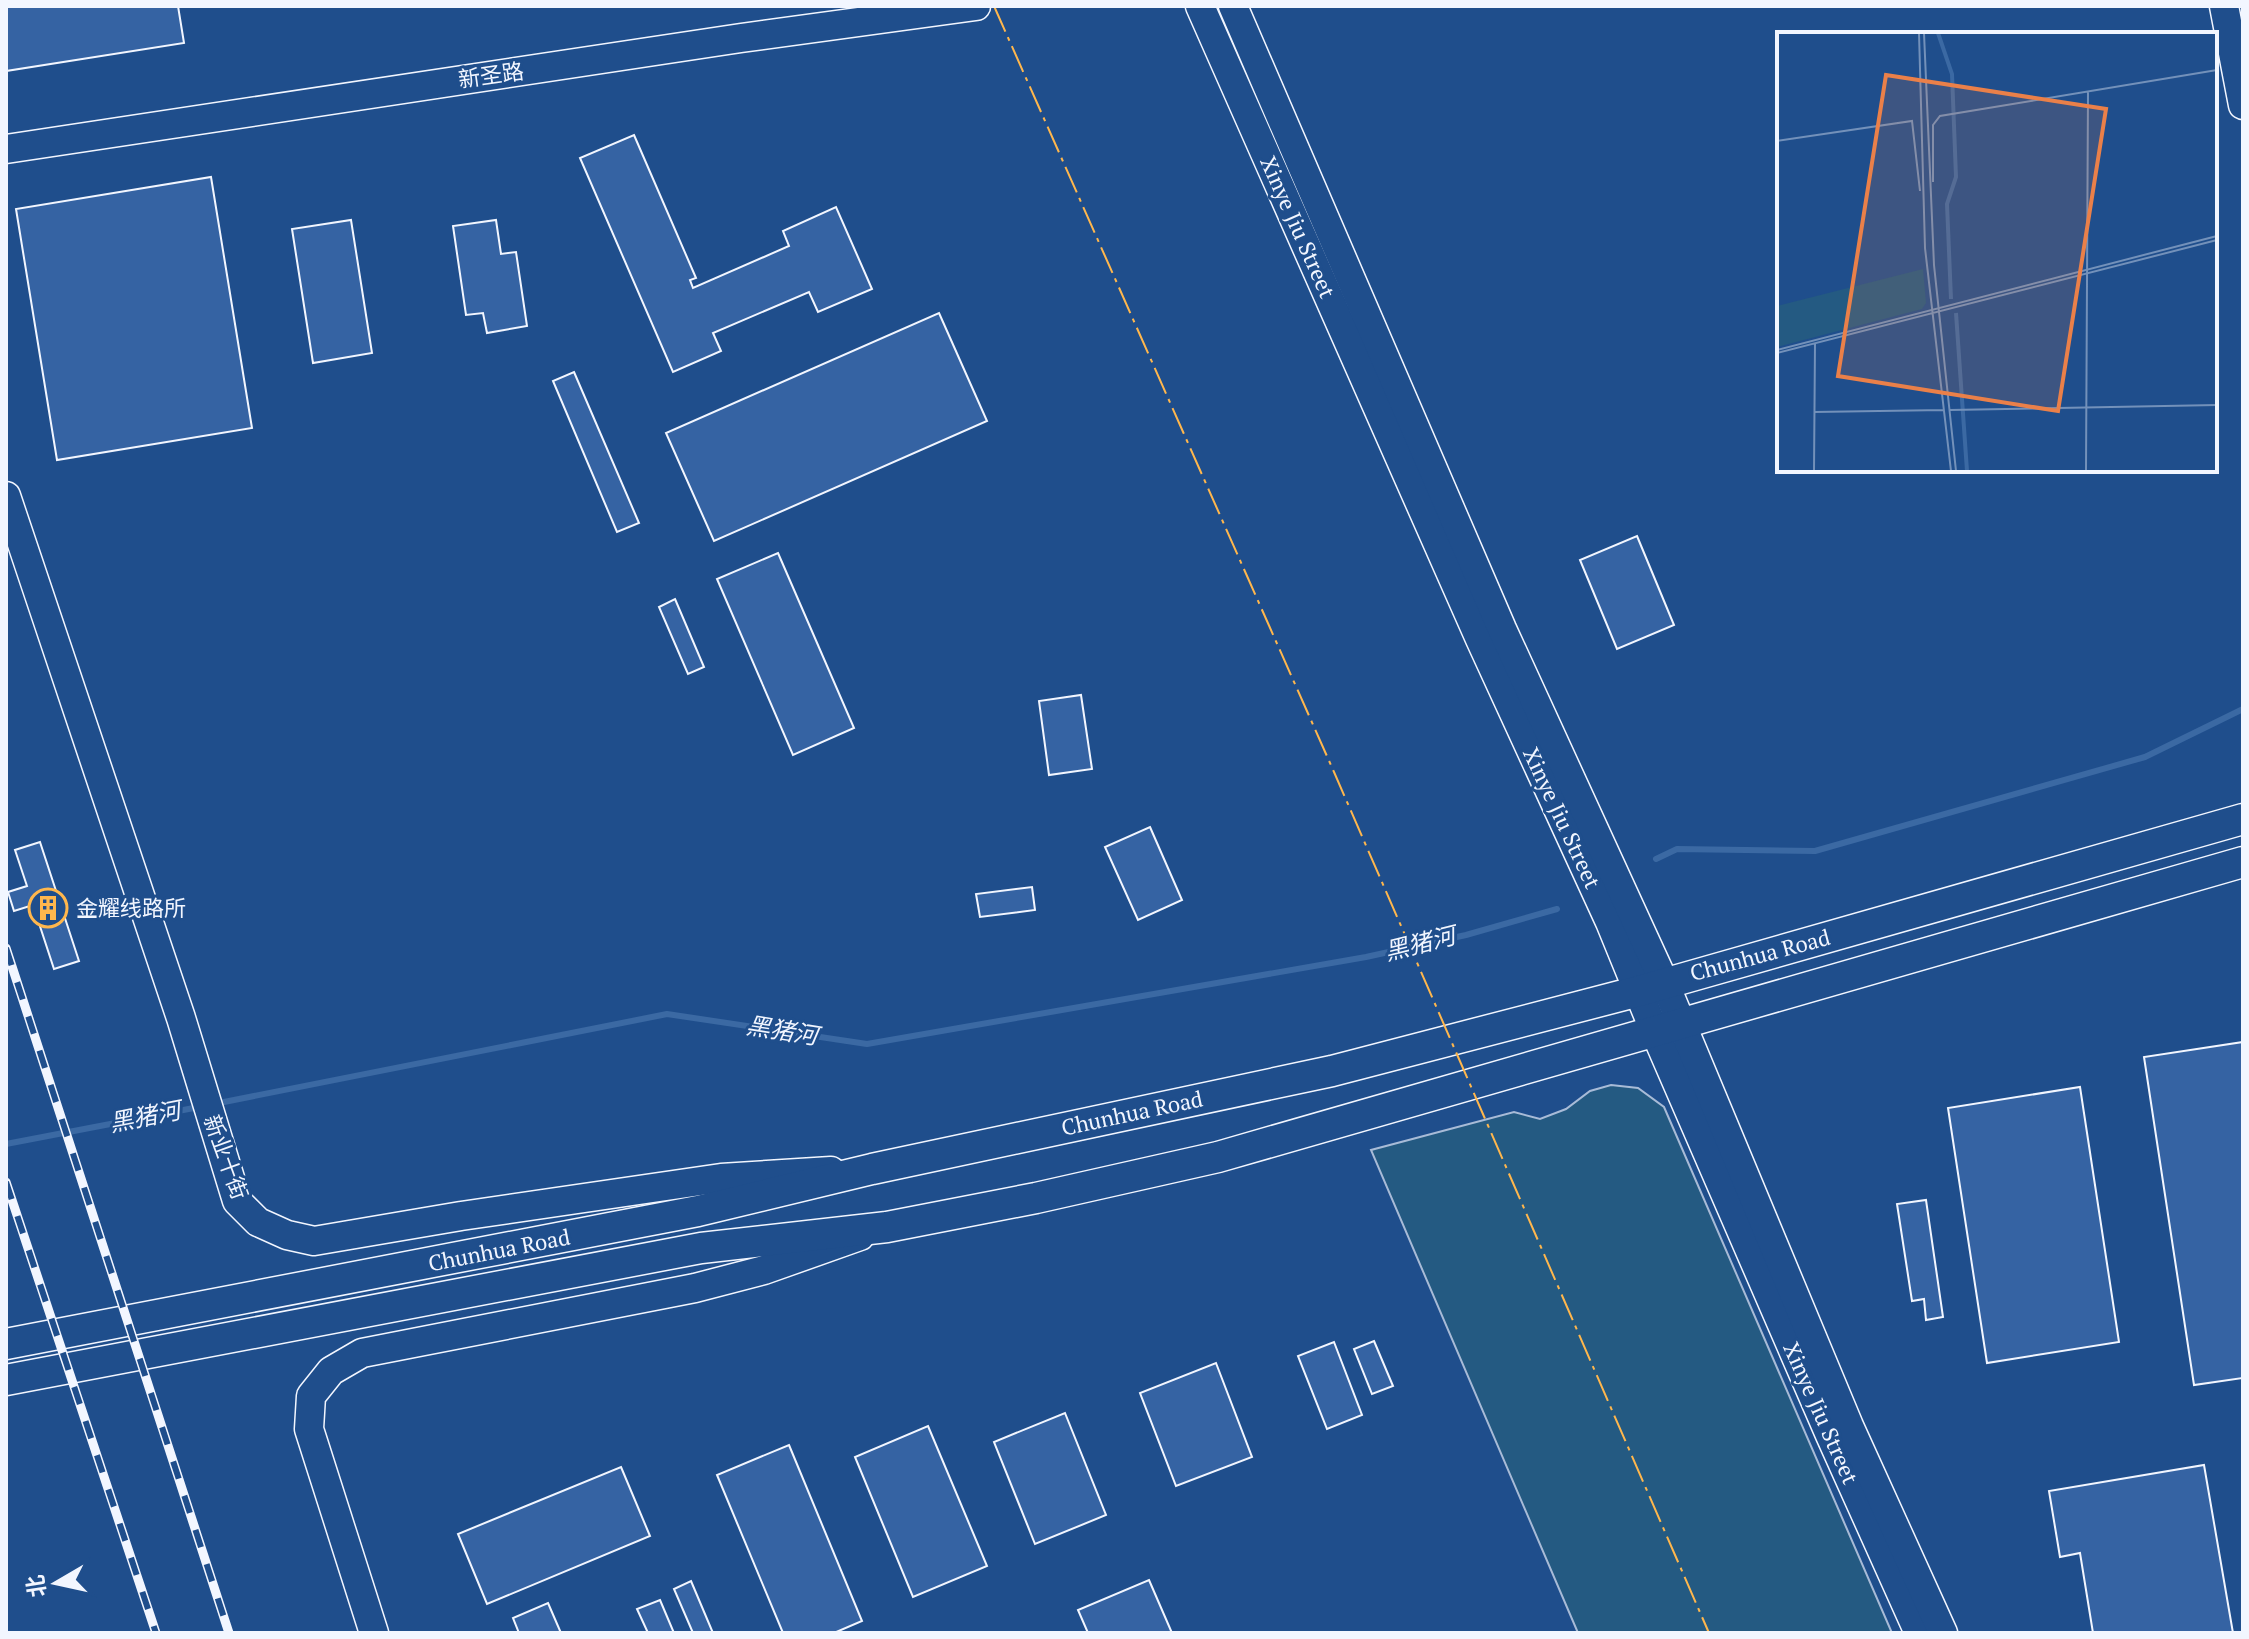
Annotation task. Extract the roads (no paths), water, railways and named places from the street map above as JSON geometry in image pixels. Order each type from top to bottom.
[{"type":"main road","name":"Chunhua Road","points":[[6,1344],[698,1211],[872,1169],[1332,1071],[1652,986],[2243,819]]},
{"type":"main road","name":"Chunhua Road","points":[[6,1380],[701,1248],[887,1227],[1036,1198],[1218,1157],[2243,862]]},
{"type":"street","name":"新圣路","points":[[6,131],[841,6]]},
{"type":"street","name":"新圣路","points":[[6,149],[726,40],[976,6]]},
{"type":"street","name":"Xinye Jiu Street","points":[[1200,6],[1480,639],[1610,922],[1652,986]]},
{"type":"street","name":"Xinye Jiu Street","points":[[1233,6],[1502,629],[1652,986],[1830,1435],[1919,1633]]},
{"type":"street","points":[[2224,6],[2243,105]]},
{"type":"street","name":"新业十街","points":[[6,496],[181,1018],[237,1201],[258,1222],[287,1235],[314,1241],[721,1178],[872,1169]]},
{"type":"street","name":"Xinye Jiu Street","points":[[1668,1028],[1943,1633]]},
{"type":"street","points":[[374,1633],[309,1429],[311,1396],[331,1371],[362,1353],[695,1288],[764,1270],[887,1227]]},
{"type":"waterway","points":[[1656,859],[1677,849],[1815,851],[2145,757],[2243,709]]},
{"type":"waterway","name":"黑猪河","points":[[214,1104],[667,1014],[867,1044],[1366,957],[1466,935],[1557,909]]},
{"type":"waterway","name":"黑猪河","points":[[6,1144],[199,1107]]},
{"type":"railway","points":[[6,948],[229,1633]]},
{"type":"railway","points":[[6,1182],[156,1633]]},
{"type":"place","name":"金耀线路所","points":[[48,908]]}]
